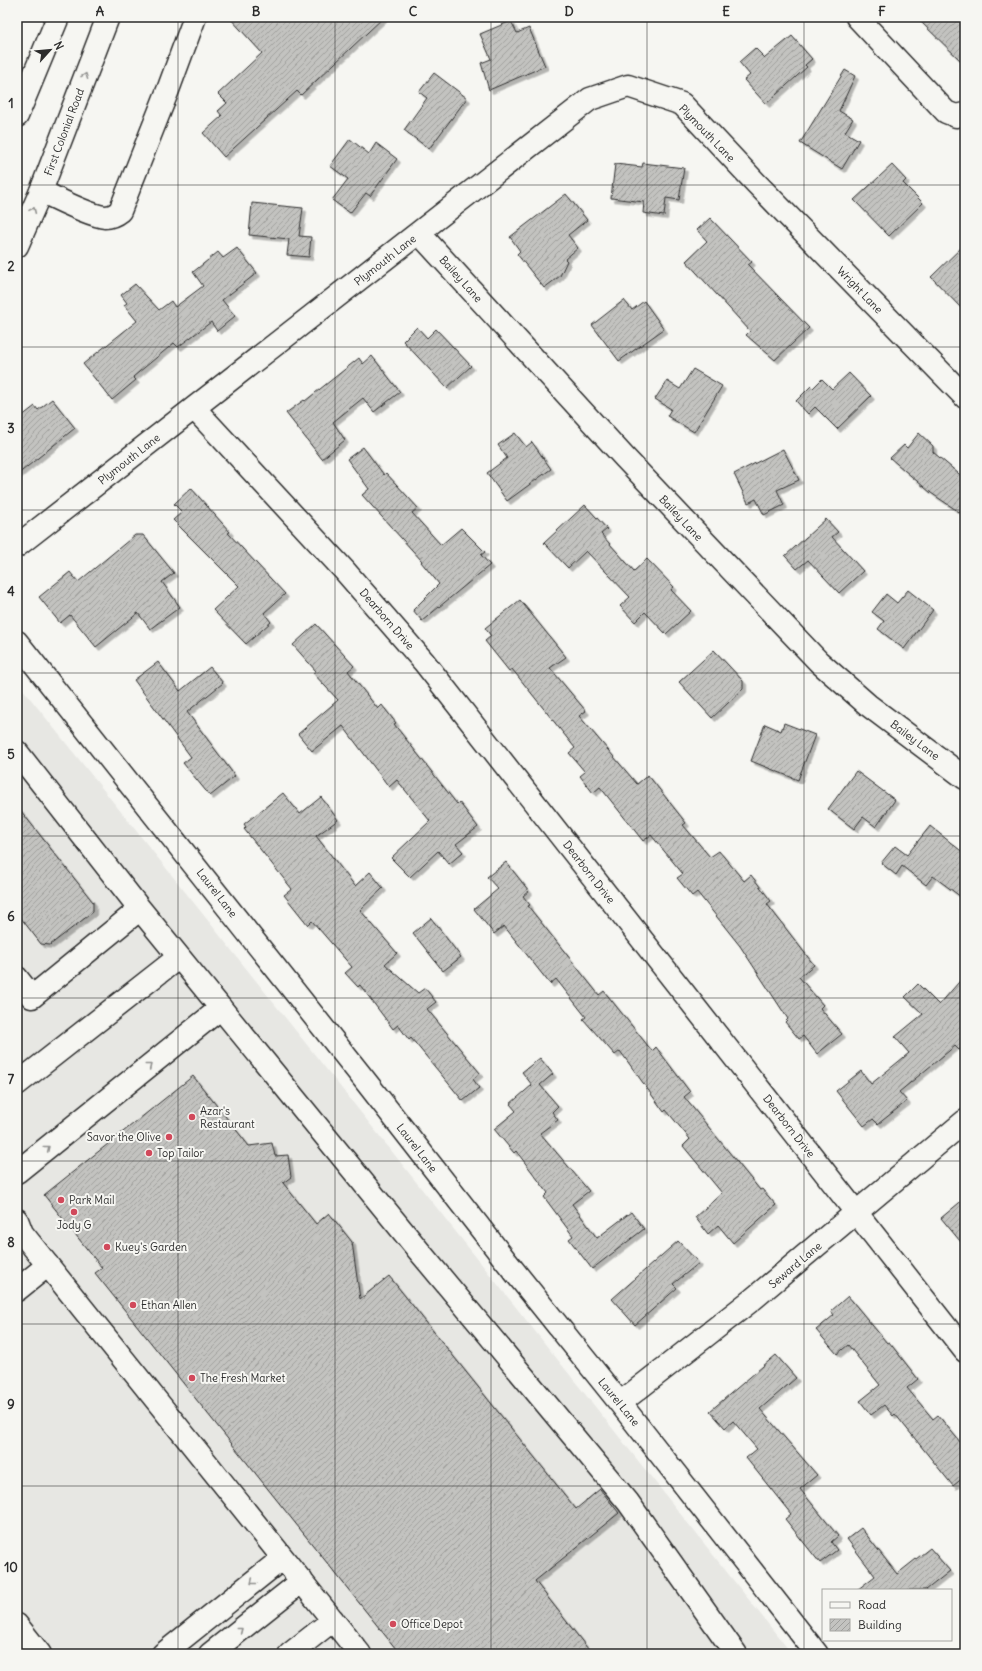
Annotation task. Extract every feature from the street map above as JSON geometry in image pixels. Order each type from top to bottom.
[{"type":"street","points":[[17,116],[58,17]]},
{"type":"street","name":"First Colonial Road","points":[[17,246],[41,191],[108,17]]},
{"type":"street","points":[[41,191],[58,200],[104,217],[113,216],[120,211],[195,17]]},
{"type":"street","points":[[857,17],[946,112],[956,116],[965,114]]},
{"type":"street","name":"Plymouth Lane","points":[[17,546],[590,99],[628,86],[682,104],[756,183]]},
{"type":"street","name":"Wright Lane","points":[[756,183],[965,397]]},
{"type":"street","name":"Bailey Lane","points":[[419,233],[630,464],[819,662],[868,705],[965,778]]},
{"type":"street","name":"Dearborn Drive","points":[[194,408],[344,570],[424,662],[965,1351]]},
{"type":"street","name":"Laurel Lane","points":[[17,642],[817,1654]]},
{"type":"street","points":[[17,752],[179,957],[424,1257],[628,1502],[736,1654]]},
{"type":"street","points":[[17,978],[32,997],[140,909]]},
{"type":"street","points":[[17,1084],[179,957]]},
{"type":"street","points":[[17,1172],[221,1008]]},
{"type":"street","name":"Seward Lane","points":[[620,1403],[753,1299],[965,1121]]},
{"type":"street","points":[[17,1220],[22,1233],[360,1654]]},
{"type":"street","points":[[17,1290],[48,1265]]},
{"type":"street","points":[[163,1654],[283,1558]]},
{"type":"street","points":[[210,1654],[302,1581]]},
{"type":"street","points":[[290,1654],[333,1620]]},
{"type":"street","points":[[17,1625],[40,1654]]},
{"type":"shaded area","points":[[17,682],[190,898],[792,1654],[17,1654]]},
{"type":"building","points":[[229,17],[384,17],[301,95],[297,91],[224,157],[203,133],[222,116],[218,111],[227,103],[218,94],[262,53]]},
{"type":"building","points":[[916,17],[965,17],[965,65]]},
{"type":"building","points":[[511,21],[517,33],[529,28],[545,66],[489,90],[481,63],[491,59],[480,34]]},
{"type":"building","points":[[792,36],[812,59],[805,65],[807,67],[766,104],[744,80],[750,75],[739,62],[755,48],[765,58]]},
{"type":"building","points":[[845,70],[855,76],[839,111],[853,119],[845,132],[859,140],[842,169],[800,143]]},
{"type":"building","points":[[434,73],[467,98],[429,149],[404,130],[427,98],[419,92]]},
{"type":"building","points":[[350,139],[369,154],[376,143],[397,159],[370,196],[366,193],[350,213],[332,200],[348,179],[330,166]]},
{"type":"building","points":[[643,163],[684,168],[679,200],[666,198],[664,216],[643,213],[644,202],[611,198],[615,164],[642,167]]},
{"type":"building","points":[[892,165],[906,180],[903,183],[923,203],[889,236],[854,200]]},
{"type":"building","points":[[566,194],[587,220],[568,235],[578,248],[565,259],[567,261],[560,276],[544,288],[517,254],[520,251],[510,237]]},
{"type":"building","points":[[252,203],[303,208],[299,236],[311,237],[309,257],[287,255],[289,239],[249,235]]},
{"type":"building","points":[[710,218],[752,262],[748,265],[809,328],[775,360],[746,335],[750,331],[686,261],[707,241],[697,230]]},
{"type":"building","points":[[965,244],[965,312],[931,277]]},
{"type":"building","points":[[237,248],[257,273],[222,300],[235,316],[217,331],[211,322],[178,347],[174,343],[133,377],[136,380],[112,400],[83,364],[137,321],[124,305],[127,303],[121,295],[135,284],[159,310],[171,301],[175,307],[203,286],[193,272],[218,252],[223,258]]},
{"type":"building","points":[[624,300],[632,310],[644,301],[664,329],[619,361],[592,325]]},
{"type":"building","points":[[417,327],[427,338],[436,329],[471,366],[447,388],[403,341]]},
{"type":"building","points":[[372,356],[400,392],[374,412],[363,398],[333,422],[345,440],[322,459],[286,413],[304,400],[305,401],[359,358],[363,364]]},
{"type":"building","points":[[693,369],[722,386],[694,432],[667,416],[671,409],[655,399],[667,381],[680,389]]},
{"type":"building","points":[[849,373],[871,396],[837,429],[815,407],[808,414],[796,401],[811,386],[813,388],[822,379],[832,389]]},
{"type":"building","points":[[52,399],[75,428],[17,475],[17,420],[35,406],[38,410]]},
{"type":"building","points":[[515,433],[526,447],[532,442],[551,469],[507,501],[487,473],[507,458],[498,445]]},
{"type":"building","points":[[919,433],[933,446],[933,452],[965,479],[965,516],[931,493],[890,458],[904,445],[907,448]]},
{"type":"building","points":[[363,447],[384,475],[386,473],[418,508],[412,513],[441,545],[461,528],[485,552],[481,555],[490,565],[422,621],[413,610],[439,584],[421,562],[422,561],[362,495],[369,489],[347,459]]},
{"type":"building","points":[[783,449],[799,480],[777,490],[784,505],[764,515],[756,499],[748,503],[734,474]]},
{"type":"building","points":[[191,488],[230,532],[228,533],[285,594],[264,613],[271,622],[246,644],[213,610],[239,586],[173,520],[182,512],[174,504]]},
{"type":"building","points":[[585,505],[607,529],[601,534],[634,571],[647,559],[674,587],[671,590],[691,611],[666,634],[645,612],[635,622],[620,606],[630,597],[586,551],[568,568],[544,543]]},
{"type":"building","points":[[826,519],[838,532],[832,537],[863,571],[839,593],[808,560],[797,569],[785,556]]},
{"type":"building","points":[[135,535],[143,535],[174,573],[162,582],[180,607],[150,629],[138,613],[96,647],[70,615],[60,623],[39,597],[70,572],[78,582]]},
{"type":"building","points":[[908,590],[933,610],[904,649],[878,629],[884,621],[872,612],[886,594],[897,603]]},
{"type":"building","points":[[520,600],[566,657],[550,668],[586,711],[579,716],[637,784],[648,775],[686,823],[683,825],[710,857],[719,851],[744,881],[751,875],[771,901],[767,904],[814,965],[799,977],[823,1005],[820,1008],[842,1034],[817,1054],[803,1036],[799,1039],[785,1022],[788,1019],[740,946],[697,892],[692,896],[677,878],[683,874],[651,835],[643,841],[600,787],[593,793],[580,776],[585,772],[569,753],[575,748],[512,669],[509,671],[485,641],[491,636],[485,628]]},
{"type":"building","points":[[316,624],[354,666],[348,671],[378,709],[382,705],[396,723],[394,724],[457,804],[459,802],[478,827],[456,844],[463,852],[449,864],[438,851],[410,877],[391,858],[430,821],[397,780],[389,787],[343,726],[312,751],[298,734],[338,700],[313,673],[316,671],[293,645]]},
{"type":"building","points":[[714,650],[743,681],[743,689],[712,718],[679,682]]},
{"type":"building","points":[[158,662],[180,691],[210,667],[223,683],[187,712],[235,776],[210,796],[183,763],[191,757],[134,680]]},
{"type":"building","points":[[784,723],[815,735],[798,780],[751,761],[765,724],[781,731]]},
{"type":"building","points":[[856,771],[895,800],[876,827],[863,817],[854,829],[828,809]]},
{"type":"building","points":[[283,793],[300,814],[321,797],[338,820],[316,836],[355,886],[370,872],[383,888],[360,910],[397,953],[385,964],[418,993],[425,988],[436,1002],[427,1009],[480,1073],[473,1079],[479,1088],[463,1101],[411,1038],[409,1040],[398,1025],[393,1029],[360,985],[358,987],[345,973],[352,967],[312,921],[308,925],[284,895],[292,889],[244,829],[246,827],[244,824]]},
{"type":"building","points":[[17,806],[93,902],[93,912],[50,945],[41,944],[17,913]]},
{"type":"building","points":[[930,826],[965,854],[965,900],[933,876],[926,885],[902,866],[896,875],[881,863],[895,846],[907,855]]},
{"type":"building","points":[[506,862],[529,891],[523,896],[530,905],[528,906],[599,995],[604,991],[652,1051],[656,1047],[690,1092],[684,1097],[760,1190],[762,1189],[776,1205],[733,1243],[718,1225],[708,1234],[695,1217],[722,1193],[683,1146],[690,1139],[666,1110],[664,1112],[620,1051],[615,1055],[583,1019],[586,1017],[556,979],[550,984],[504,926],[494,934],[474,909],[498,889],[487,877]]},
{"type":"building","points":[[431,918],[461,957],[443,971],[413,933]]},
{"type":"building","points":[[965,975],[965,1045],[959,1050],[955,1046],[899,1092],[907,1101],[878,1124],[873,1119],[864,1126],[836,1091],[861,1071],[871,1084],[909,1053],[895,1037],[923,1014],[905,997],[918,984],[939,1005]]},
{"type":"building","points":[[540,1058],[553,1074],[540,1085],[558,1106],[552,1112],[558,1120],[540,1133],[589,1191],[572,1204],[597,1238],[631,1212],[644,1229],[592,1269],[569,1239],[573,1236],[544,1197],[548,1193],[516,1151],[514,1153],[494,1129],[516,1111],[510,1104],[532,1085],[522,1072]]},
{"type":"building","points":[[193,1076],[249,1146],[272,1143],[275,1156],[288,1155],[291,1177],[283,1183],[316,1224],[329,1213],[352,1242],[360,1299],[389,1276],[576,1509],[600,1489],[619,1513],[535,1581],[592,1654],[400,1654],[95,1273],[102,1268],[44,1195]]},
{"type":"building","points":[[965,1198],[965,1247],[941,1218]]},
{"type":"building","points":[[678,1241],[699,1263],[673,1284],[677,1288],[635,1325],[612,1299]]},
{"type":"building","points":[[848,1296],[887,1343],[889,1342],[918,1379],[907,1388],[933,1419],[938,1415],[965,1448],[965,1476],[953,1486],[895,1414],[893,1416],[884,1405],[871,1415],[860,1401],[880,1385],[848,1345],[837,1354],[816,1330],[834,1315],[831,1311]]},
{"type":"building","points":[[776,1355],[796,1378],[760,1409],[817,1475],[800,1489],[838,1536],[831,1542],[837,1550],[820,1563],[785,1519],[791,1514],[746,1458],[757,1449],[733,1421],[725,1428],[710,1411]]},
{"type":"building","points":[[861,1528],[897,1574],[930,1548],[950,1571],[927,1589],[858,1589],[875,1576],[847,1539]]},
{"type":"place","name":"Azar's Restaurant","points":[[192,1117]]},
{"type":"place","name":"Savor the Olive","points":[[169,1137]]},
{"type":"place","name":"Top Tailor","points":[[149,1153]]},
{"type":"place","name":"Park Mail","points":[[61,1200]]},
{"type":"place","name":"Jody G","points":[[74,1212]]},
{"type":"place","name":"Kuey's Garden","points":[[107,1247]]},
{"type":"place","name":"Ethan Allen","points":[[133,1305]]},
{"type":"place","name":"The Fresh Market","points":[[192,1378]]},
{"type":"place","name":"Office Depot","points":[[393,1624]]}]
